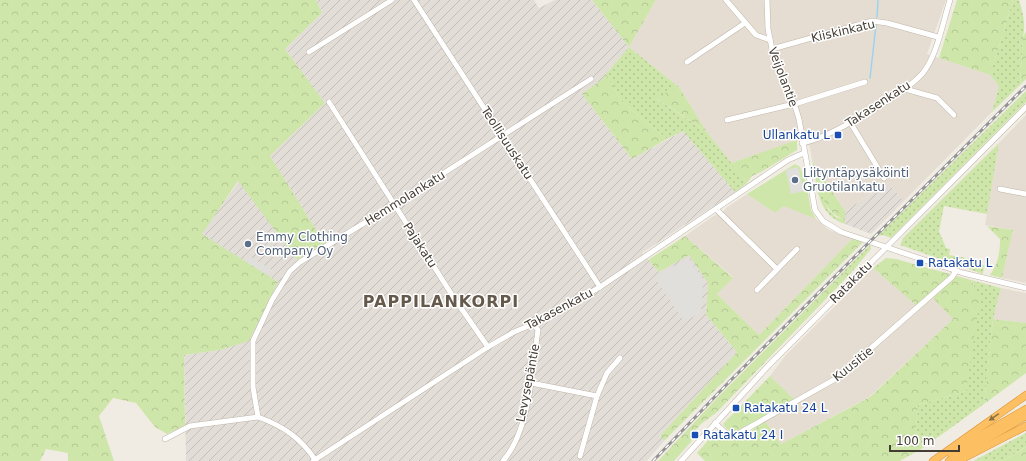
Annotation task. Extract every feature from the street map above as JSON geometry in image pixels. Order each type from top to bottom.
[{"type":"highway","points":[[933,461],[1026,395]]},
{"type":"highway","points":[[936,461],[1026,409]]},
{"type":"highway","points":[[949,461],[1026,416]]},
{"type":"highway","points":[[958,461],[1026,426]]},
{"type":"street","points":[[309,52],[392,0]]},
{"type":"street","name":"Teollisuuskatu","points":[[414,0],[600,287]]},
{"type":"street","points":[[726,0],[756,36],[770,40]]},
{"type":"street","name":"Veijolantie","points":[[767,0],[770,40],[774,58],[794,104],[815,210],[822,221],[841,232],[956,270],[1026,288]]},
{"type":"street","name":"Takasenkatu","points":[[802,143],[817,140],[850,122],[905,89],[923,74],[931,59],[950,0]]},
{"type":"street","name":"Kiiskinkatu","points":[[772,49],[872,21],[887,23],[938,37]]},
{"type":"street","points":[[687,62],[745,23]]},
{"type":"street","name":"Hemmolankatu","points":[[258,417],[253,387],[253,341],[285,276],[300,262],[504,137],[592,79]]},
{"type":"street","points":[[727,120],[794,104],[865,82]]},
{"type":"street","points":[[905,89],[937,98],[954,115]]},
{"type":"street","name":"Pajakatu","points":[[329,102],[394,205],[488,347]]},
{"type":"street","name":"Ratakatu","points":[[681,461],[769,365],[1026,107]]},
{"type":"street","points":[[850,122],[884,178]]},
{"type":"street","name":"Takasenkatu","points":[[314,461],[488,347],[514,332],[534,325],[600,287],[788,160],[804,153]]},
{"type":"street","points":[[1000,189],[1026,194]]},
{"type":"street","points":[[716,209],[777,269]]},
{"type":"street","points":[[757,290],[798,249]]},
{"type":"street","name":"Kuusitie","points":[[715,423],[728,435],[734,436],[837,378],[952,277],[956,270]]},
{"type":"street","name":"Levysepäntie","points":[[505,460],[518,435],[531,383],[538,330],[534,325]]},
{"type":"street","points":[[580,456],[597,396],[607,373],[620,358]]},
{"type":"street","points":[[531,383],[597,396]]},
{"type":"street","points":[[165,438],[190,426],[258,417],[286,429],[299,440],[314,461]]},
{"type":"shaded area","points":[[316,0],[534,0],[539,8],[555,0],[592,0],[629,47],[601,80],[582,94],[632,159],[683,131],[735,192],[642,253],[659,272],[689,254],[708,283],[706,315],[737,352],[660,436],[664,441],[647,461],[186,461],[184,355],[220,350],[278,282],[201,234],[239,181],[297,260],[325,244],[270,156],[325,103],[285,49],[322,13]]},
{"type":"shaded area","points":[[656,0],[946,0],[927,54],[990,75],[999,86],[992,112],[904,201],[888,183],[845,211],[812,160],[808,137],[731,163],[707,132],[679,87],[629,47]]},
{"type":"shaded area","points":[[1026,115],[1026,283],[1002,278],[1013,230],[985,225],[999,143]]},
{"type":"shaded area","name":"Liityntäpysäköinti Gruotilankatu","points":[[798,167],[804,191],[791,194],[786,170]]},
{"type":"shaded area","points":[[888,183],[904,201],[871,234],[845,224],[845,211]]},
{"type":"shaded area","points":[[747,194],[775,213],[784,206],[787,206],[816,219],[829,230],[853,238],[759,335],[717,294],[733,277],[685,236]]},
{"type":"shaded area","points":[[248,256],[271,269],[268,275],[245,261]]},
{"type":"shaded area","points":[[688,258],[703,280],[701,312],[685,322],[655,277]]},
{"type":"shaded area","points":[[873,268],[917,306],[930,295],[953,319],[869,397],[781,444],[765,421],[797,402],[770,376],[786,355]]},
{"type":"shaded area","points":[[1001,288],[1026,293],[1026,323],[993,319]]},
{"type":"green space","points":[[0,0],[316,0],[322,13],[285,49],[325,103],[270,156],[325,244],[297,260],[238,181],[202,234],[278,282],[249,341],[220,350],[184,355],[185,425],[167,434],[155,427],[136,403],[113,398],[99,416],[114,461],[68,461],[68,453],[46,449],[40,461],[0,461]]},
{"type":"green space","points":[[592,0],[656,0],[629,47]]},
{"type":"green space","points":[[957,0],[1013,0],[990,75],[939,58]]},
{"type":"green space","points":[[1013,0],[1019,0],[1024,23],[1020,85],[992,112],[999,86],[990,75]]},
{"type":"green space","points":[[1026,31],[1026,79],[1020,85],[1023,37]]},
{"type":"green space","points":[[629,47],[679,87],[657,99],[707,132],[747,183],[735,192],[683,131],[667,139],[621,101],[606,74]]},
{"type":"green space","points":[[606,74],[621,101],[667,139],[632,159],[582,94],[601,80]]},
{"type":"green space","points":[[679,87],[707,132],[656,98]]},
{"type":"green space","points":[[1026,91],[1026,102],[891,238],[883,235],[878,236]]},
{"type":"green space","points":[[797,140],[797,150],[752,176],[747,183],[731,163]]},
{"type":"green space","points":[[999,143],[987,214],[944,206],[939,231],[946,248],[950,249],[949,255],[978,260],[977,264],[984,265],[983,274],[900,245],[903,238]]},
{"type":"green space","points":[[812,160],[820,173],[820,186],[828,209],[836,217],[845,220],[845,224],[828,214],[823,206],[817,189]]},
{"type":"green space","points":[[795,164],[800,167],[806,182],[811,210],[816,219],[784,206],[775,213],[747,194]]},
{"type":"green space","points":[[820,173],[845,211],[845,220],[838,217],[828,207],[822,195]]},
{"type":"green space","points":[[987,226],[1013,230],[1002,278],[990,275],[998,258],[1000,239]]},
{"type":"green space","points":[[685,236],[733,278],[717,294],[759,335],[853,238],[864,241],[664,441],[660,436],[737,352],[706,315],[708,283],[689,255],[659,272],[648,260]]},
{"type":"green space","points":[[870,245],[871,249],[852,272],[849,269],[832,285],[831,284]]},
{"type":"green space","points":[[886,258],[896,259],[971,280],[980,299],[966,391],[918,405],[916,428],[923,448],[900,461],[705,461],[697,453],[716,431],[729,438],[740,437],[765,421],[781,444],[870,397],[953,319],[930,295],[917,306],[873,268]]},
{"type":"green space","points":[[849,269],[852,272],[716,413],[701,424],[694,432],[691,442],[674,461],[658,461],[719,396],[831,284],[832,285]]},
{"type":"green space","points":[[971,280],[1001,288],[993,319],[984,404],[923,448],[916,428],[918,405],[966,391],[974,285]]},
{"type":"green space","points":[[993,319],[1026,323],[1026,373],[984,404]]},
{"type":"green space","points":[[770,376],[794,399],[738,431],[733,432],[727,429],[723,424]]},
{"type":"green space","points":[[1026,433],[1026,447],[1003,461],[973,461]]},
{"type":"green space","points":[[1026,447],[1026,461],[1003,461],[1023,449]]},
{"type":"waterway","points":[[877,17],[878,0]]},
{"type":"waterway","points":[[870,78],[876,25]]},
{"type":"railway","points":[[653,461],[731,380],[1026,86]]},
{"type":"place","name":"Ullankatu L","points":[[838,135]]},
{"type":"place","name":"Liityntäpysäköinti Gruotilankatu","points":[[795,180]]},
{"type":"place","name":"Emmy Clothing Company Oy","points":[[248,244]]},
{"type":"place","name":"Ratakatu L","points":[[920,263]]},
{"type":"place","name":"Ratakatu 24 L","points":[[736,408]]},
{"type":"place","name":"Ratakatu 24 I","points":[[695,435]]},
{"type":"district","name":"PAPPILANKORPI","points":[[441,301]]}]
